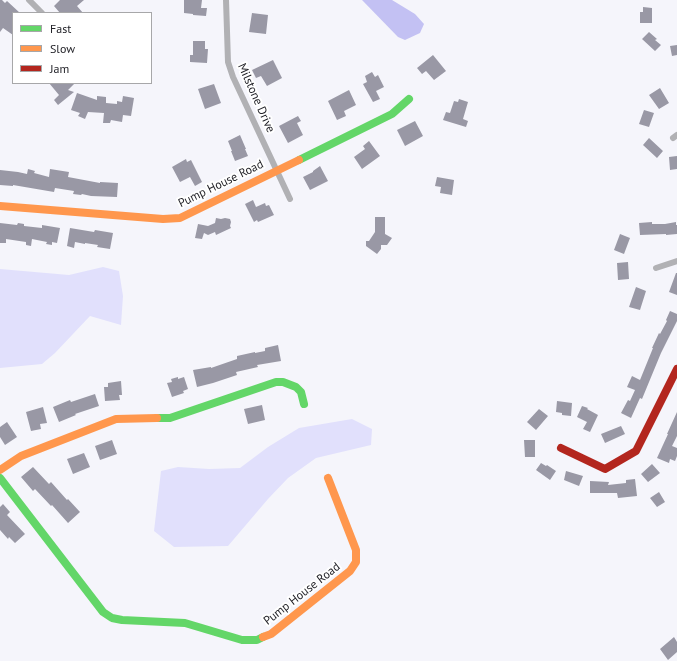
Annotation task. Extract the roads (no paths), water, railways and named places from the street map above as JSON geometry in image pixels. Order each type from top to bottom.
[{"type":"street","points":[[29,0],[41,12]]},
{"type":"street","name":"Milstone Drive","points":[[226,0],[228,62],[233,77],[290,199]]},
{"type":"street","name":"Pump House Road","points":[[0,206],[162,219],[180,218],[392,114],[409,99]]},
{"type":"street","points":[[656,268],[677,261]]},
{"type":"street","points":[[561,448],[605,469],[636,451],[677,369]]},
{"type":"street","points":[[0,470],[21,456],[116,419],[170,418],[276,382],[283,382],[296,387],[300,392],[304,404]]},
{"type":"street","name":"Pump House Road","points":[[0,478],[103,612],[112,618],[122,620],[185,624],[242,640],[257,640],[271,634],[350,571],[356,562],[356,550],[328,478]]},
{"type":"water","points":[[362,0],[392,0],[415,14],[424,24],[420,33],[405,40],[398,37]]}]
